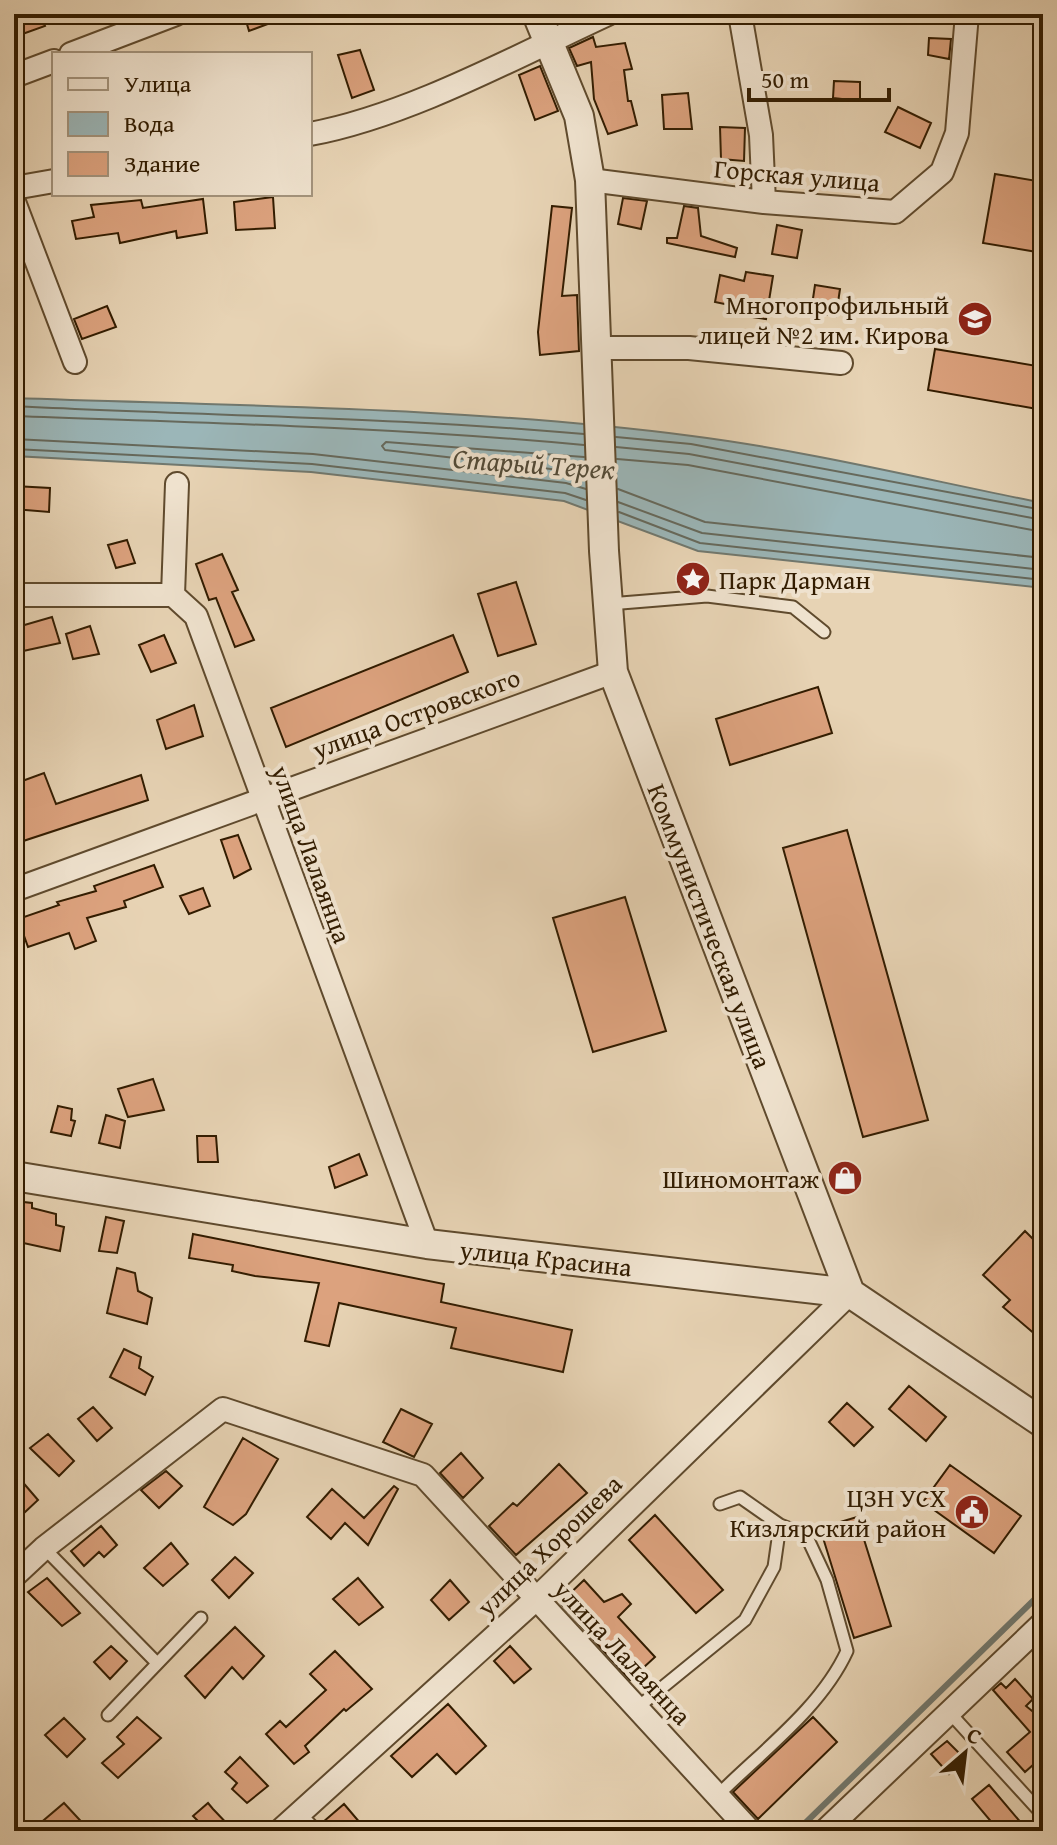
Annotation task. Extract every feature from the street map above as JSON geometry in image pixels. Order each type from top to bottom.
[{"type":"street","points":[[76,52],[176,14]]},
{"type":"street","points":[[537,14],[579,116],[590,180],[596,348],[689,348],[841,363]]},
{"type":"street","points":[[312,134],[342,128],[411,102],[608,14]]},
{"type":"street","points":[[740,14],[761,135],[764,202]]},
{"type":"street","name":"Горская улица","points":[[590,180],[764,202],[895,212],[942,172],[957,133],[967,14]]},
{"type":"street","points":[[14,76],[52,62]]},
{"type":"street","points":[[14,188],[52,181]]},
{"type":"street","points":[[14,202],[75,362]]},
{"type":"street","name":"Коммунистическая улица","points":[[596,348],[604,551],[613,672],[850,1293]]},
{"type":"street","points":[[14,595],[173,595],[177,484]]},
{"type":"street","name":"улица Лалаянца","points":[[173,595],[196,616],[427,1244]]},
{"type":"street","name":"улица Островского","points":[[14,890],[613,672]]},
{"type":"street","name":"улица Красина","points":[[14,1176],[427,1244],[850,1293],[1043,1423]]},
{"type":"street","name":"улица Хорошева","points":[[280,1831],[536,1599],[850,1293]]},
{"type":"street","name":"улица Лалаянца","points":[[44,1548],[223,1409],[423,1475],[750,1831]]},
{"type":"street","points":[[14,1576],[44,1548]]},
{"type":"street","points":[[825,1831],[1043,1623]]},
{"type":"lane","points":[[608,604],[707,596],[793,607],[824,632]]},
{"type":"lane","points":[[717,1796],[814,1700],[839,1668],[847,1651],[827,1580],[806,1535],[780,1525],[740,1497],[720,1504]]},
{"type":"lane","points":[[637,1708],[745,1620],[774,1567],[780,1525]]},
{"type":"lane","points":[[44,1548],[157,1663]]},
{"type":"lane","points":[[108,1715],[201,1618]]},
{"type":"lane","points":[[949,1712],[1043,1815]]},
{"type":"lane","points":[[299,1813],[317,1831]]},
{"type":"water","name":"Старый Терек","points":[[14,398],[353,409],[523,419],[692,436],[868,466],[1043,503],[1043,588],[698,551],[564,501],[311,472],[14,456]]},
{"type":"building","points":[[14,14],[40,14],[45,26],[14,37]]},
{"type":"building","points":[[244,14],[289,14],[289,16],[249,31]]},
{"type":"building","points":[[593,37],[596,47],[625,43],[632,69],[624,70],[628,101],[631,101],[637,125],[608,134],[594,99],[591,62],[577,66],[569,48]]},
{"type":"building","points":[[929,38],[951,39],[949,59],[928,55]]},
{"type":"building","points":[[360,50],[374,90],[352,98],[338,55]]},
{"type":"building","points":[[540,66],[558,111],[535,120],[519,75]]},
{"type":"building","points":[[834,81],[860,82],[860,101],[833,98]]},
{"type":"building","points":[[688,93],[692,129],[664,129],[662,95]]},
{"type":"building","points":[[898,107],[931,123],[920,148],[885,132]]},
{"type":"building","points":[[720,127],[745,128],[744,161],[721,159]]},
{"type":"building","points":[[995,174],[1043,182],[1043,253],[983,243]]},
{"type":"building","points":[[273,197],[275,228],[236,230],[234,202]]},
{"type":"building","points":[[623,198],[647,201],[641,229],[618,224]]},
{"type":"building","points":[[203,199],[207,233],[177,238],[176,231],[120,243],[118,233],[76,239],[72,221],[94,217],[91,205],[141,200],[143,208]]},
{"type":"building","points":[[552,206],[572,208],[562,296],[577,295],[579,351],[540,355],[538,332]]},
{"type":"building","points":[[684,206],[698,208],[701,236],[737,248],[735,257],[667,243],[667,238],[677,238]]},
{"type":"building","points":[[777,225],[802,230],[797,258],[772,254]]},
{"type":"building","points":[[746,272],[773,276],[766,319],[738,315],[739,307],[715,302],[720,275],[744,281]]},
{"type":"building","points":[[815,285],[840,289],[836,316],[811,312]]},
{"type":"building","points":[[107,306],[116,327],[82,339],[74,319]]},
{"type":"building","points":[[935,349],[1043,367],[1043,410],[928,390]]},
{"type":"building","points":[[14,486],[50,488],[49,512],[14,509]]},
{"type":"building","points":[[127,540],[135,563],[116,568],[108,545]]},
{"type":"building","points":[[222,554],[238,590],[232,592],[254,640],[235,647],[216,598],[209,600],[196,564]]},
{"type":"building","points":[[516,582],[536,644],[498,656],[478,594]]},
{"type":"building","points":[[52,617],[60,643],[14,653],[14,628]]},
{"type":"building","points":[[90,626],[99,654],[73,659],[66,634]]},
{"type":"building","points":[[164,635],[176,663],[151,672],[139,645]]},
{"type":"building","points":[[453,635],[468,672],[286,747],[271,708]]},
{"type":"building","points":[[818,687],[832,733],[730,765],[716,719]]},
{"type":"building","points":[[194,705],[203,736],[166,749],[157,720]]},
{"type":"building","points":[[44,773],[56,804],[141,775],[148,800],[14,844],[14,784]]},
{"type":"building","points":[[847,830],[928,1120],[863,1137],[783,848]]},
{"type":"building","points":[[238,835],[251,869],[234,878],[221,840]]},
{"type":"building","points":[[154,865],[163,887],[124,901],[126,907],[87,918],[96,941],[75,949],[69,933],[28,947],[18,919],[59,905],[57,902],[96,891],[94,886]]},
{"type":"building","points":[[203,888],[210,906],[189,914],[180,896]]},
{"type":"building","points":[[625,897],[666,1031],[593,1052],[553,918]]},
{"type":"building","points":[[153,1079],[164,1110],[128,1117],[118,1089]]},
{"type":"building","points":[[58,1106],[72,1109],[71,1120],[75,1121],[71,1136],[51,1132]]},
{"type":"building","points":[[106,1115],[125,1121],[120,1148],[99,1143]]},
{"type":"building","points":[[197,1136],[216,1136],[218,1162],[198,1162]]},
{"type":"building","points":[[359,1154],[367,1175],[335,1188],[329,1167]]},
{"type":"building","points":[[14,1201],[32,1203],[32,1208],[56,1214],[56,1225],[64,1227],[60,1251],[14,1241]]},
{"type":"building","points":[[106,1217],[124,1221],[117,1253],[99,1251]]},
{"type":"building","points":[[1025,1231],[1043,1249],[1043,1341],[1003,1307],[1010,1300],[983,1275]]},
{"type":"building","points":[[193,1234],[444,1284],[441,1302],[572,1330],[563,1372],[451,1348],[456,1328],[339,1303],[329,1346],[305,1341],[319,1283],[255,1276],[232,1271],[233,1265],[189,1258]]},
{"type":"building","points":[[117,1268],[135,1273],[138,1291],[152,1298],[147,1324],[107,1313]]},
{"type":"building","points":[[124,1349],[141,1357],[139,1368],[153,1377],[145,1395],[110,1377]]},
{"type":"building","points":[[909,1386],[946,1417],[926,1441],[889,1409]]},
{"type":"building","points":[[847,1403],[873,1427],[854,1446],[829,1422]]},
{"type":"building","points":[[93,1407],[112,1428],[97,1441],[78,1419]]},
{"type":"building","points":[[401,1409],[432,1424],[414,1457],[383,1442]]},
{"type":"building","points":[[48,1434],[74,1461],[59,1476],[30,1448]]},
{"type":"building","points":[[243,1438],[278,1459],[246,1514],[233,1525],[204,1507]]},
{"type":"building","points":[[461,1453],[483,1478],[463,1498],[440,1473]]},
{"type":"building","points":[[559,1464],[587,1493],[516,1555],[489,1526],[513,1503],[517,1506]]},
{"type":"building","points":[[950,1465],[1021,1516],[994,1553],[923,1502]]},
{"type":"building","points":[[166,1471],[182,1486],[159,1508],[141,1490]]},
{"type":"building","points":[[14,1472],[38,1500],[24,1513],[14,1502]]},
{"type":"building","points":[[394,1486],[398,1489],[368,1545],[345,1523],[331,1539],[307,1517],[332,1489],[364,1518]]},
{"type":"building","points":[[655,1515],[723,1590],[696,1613],[629,1540]]},
{"type":"building","points":[[857,1517],[891,1626],[854,1638],[820,1528]]},
{"type":"building","points":[[101,1526],[117,1545],[104,1557],[99,1552],[84,1566],[71,1551]]},
{"type":"building","points":[[171,1543],[188,1564],[163,1586],[144,1568]]},
{"type":"building","points":[[235,1557],[253,1573],[229,1598],[212,1580]]},
{"type":"building","points":[[47,1578],[80,1613],[62,1626],[28,1592]]},
{"type":"building","points":[[358,1578],[383,1607],[359,1625],[333,1599]]},
{"type":"building","points":[[450,1580],[469,1602],[449,1620],[431,1600]]},
{"type":"building","points":[[584,1580],[604,1602],[622,1594],[631,1604],[618,1617],[655,1657],[630,1680],[560,1603]]},
{"type":"building","points":[[235,1627],[264,1656],[243,1679],[232,1667],[205,1698],[185,1676]]},
{"type":"building","points":[[111,1646],[127,1661],[110,1679],[94,1662]]},
{"type":"building","points":[[510,1646],[531,1669],[514,1683],[494,1661]]},
{"type":"building","points":[[335,1651],[372,1689],[346,1711],[344,1709],[305,1746],[309,1752],[294,1764],[266,1734],[280,1721],[286,1727],[326,1690],[310,1674]]},
{"type":"building","points":[[1015,1679],[1033,1699],[1026,1706],[1043,1720],[1043,1756],[1025,1772],[1007,1752],[1030,1732],[993,1690],[1001,1683],[1006,1688]]},
{"type":"building","points":[[448,1704],[486,1746],[456,1774],[437,1754],[412,1777],[391,1756]]},
{"type":"building","points":[[137,1717],[161,1738],[118,1778],[102,1763],[124,1744],[117,1737]]},
{"type":"building","points":[[813,1717],[837,1742],[758,1819],[733,1792]]},
{"type":"building","points":[[64,1718],[85,1739],[67,1757],[45,1735]]},
{"type":"building","points":[[947,1741],[965,1759],[949,1774],[931,1754]]},
{"type":"building","points":[[240,1757],[268,1786],[247,1803],[232,1789],[237,1783],[225,1772]]},
{"type":"building","points":[[989,1785],[1028,1831],[999,1831],[972,1799]]},
{"type":"building","points":[[64,1803],[90,1831],[31,1831]]},
{"type":"building","points":[[208,1803],[234,1831],[208,1831],[193,1816]]},
{"type":"building","points":[[344,1804],[367,1831],[331,1831],[323,1822]]},
{"type":"waterway","points":[[797,1831],[1038,1596]]},
{"type":"place","name":"Многопрофильный лицей №2 им. Кирова","points":[[975,319]]},
{"type":"place","name":"Парк Дарман","points":[[693,579]]},
{"type":"place","name":"Шиномонтаж","points":[[845,1178]]},
{"type":"place","name":"ЦЗН УСХ Кизлярский район","points":[[972,1512]]}]
